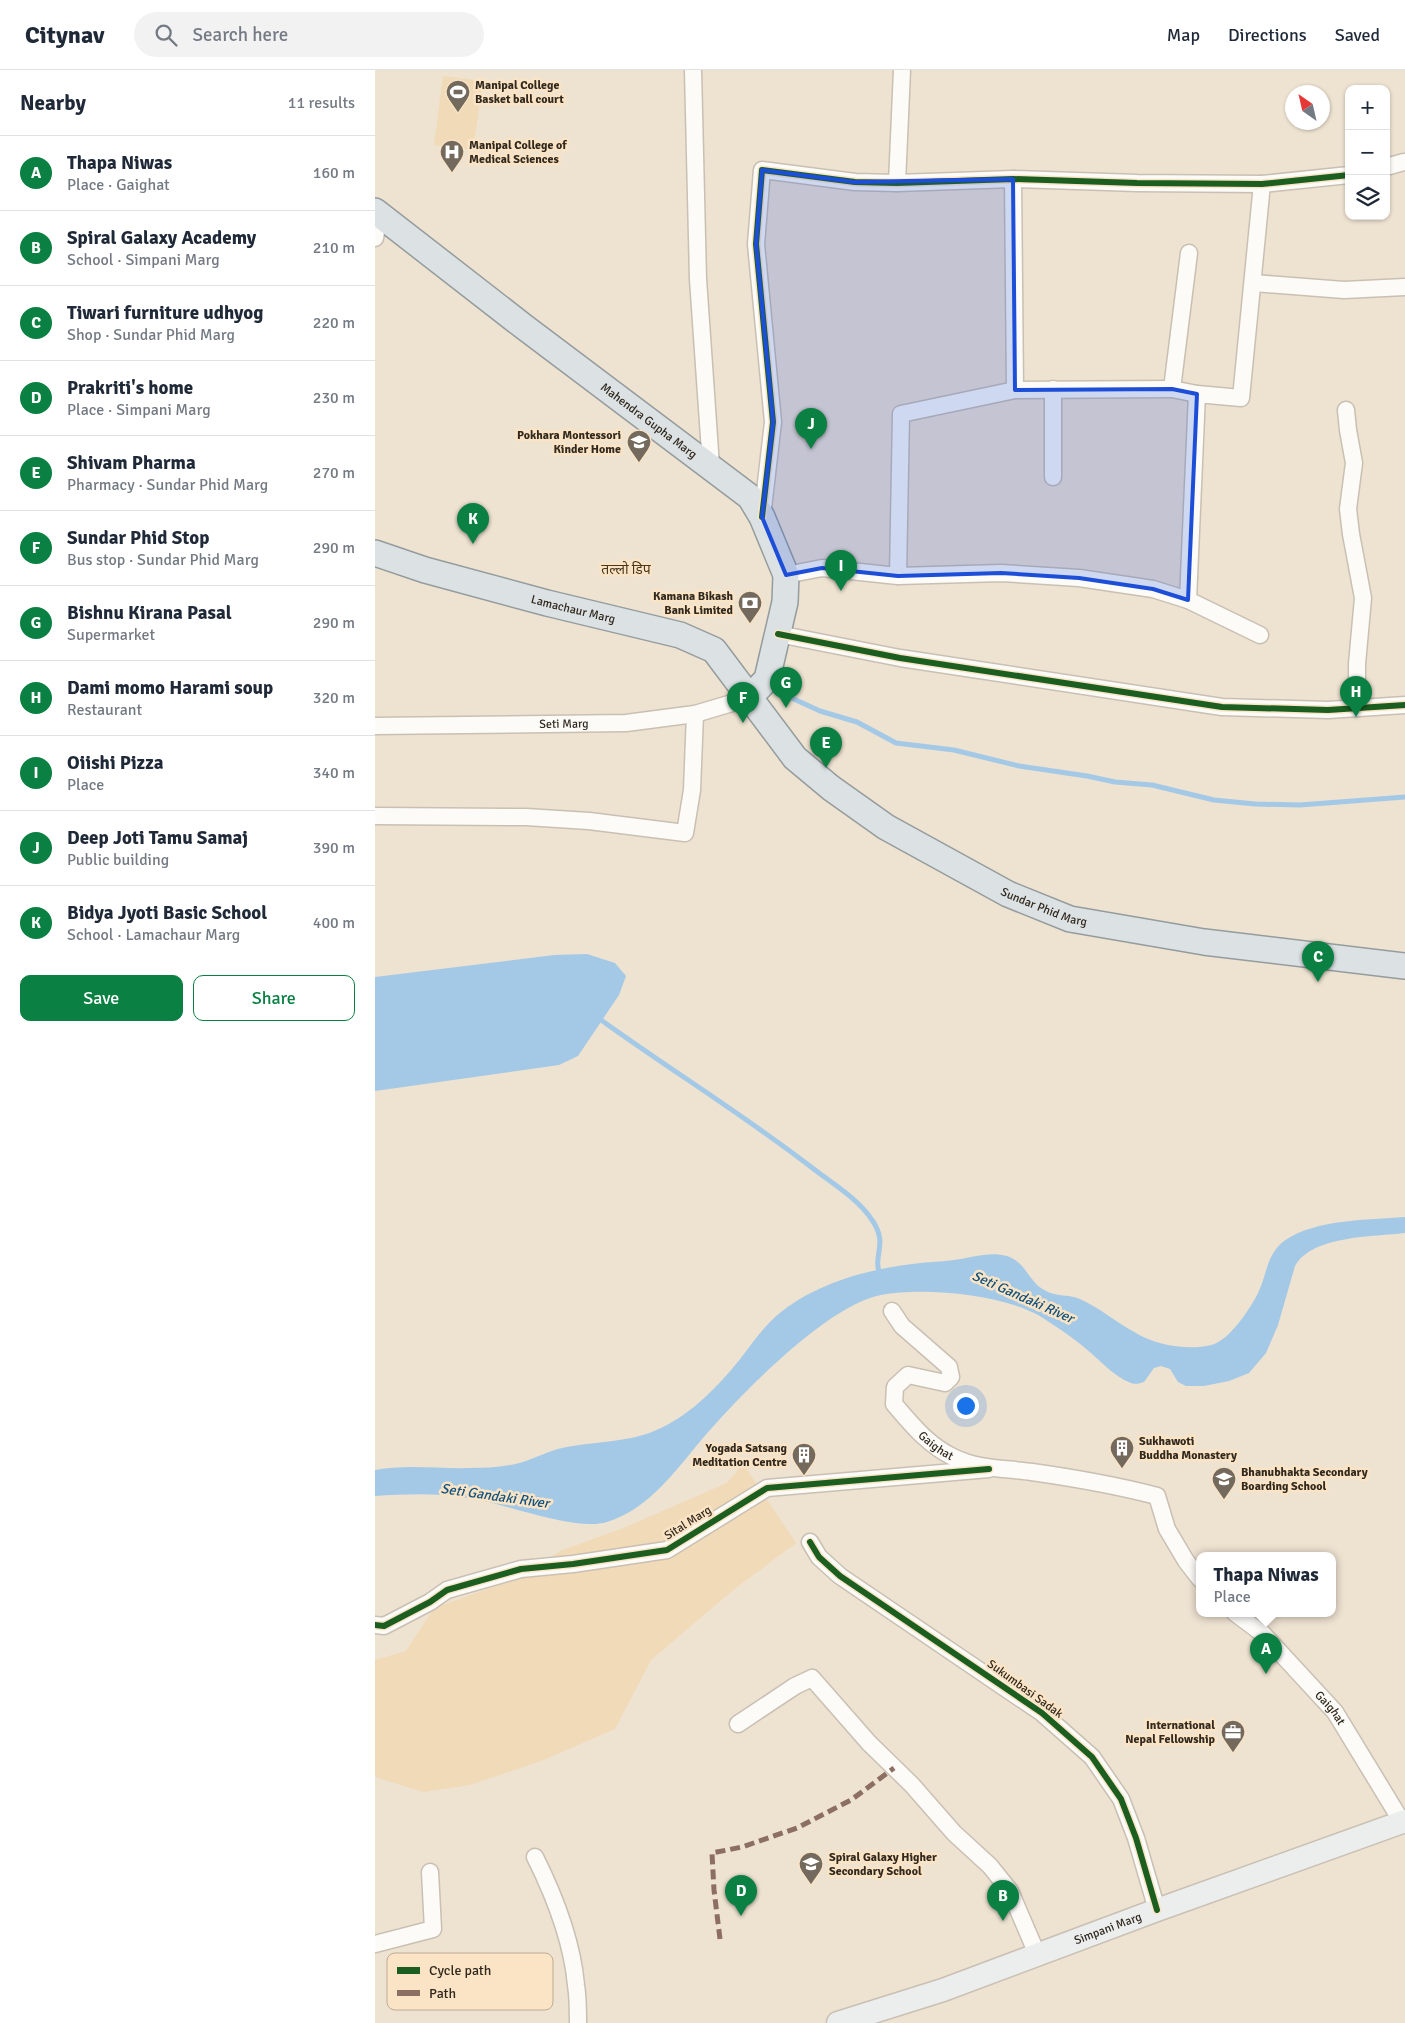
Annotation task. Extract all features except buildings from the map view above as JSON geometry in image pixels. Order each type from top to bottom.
[{"type":"main road","name":"Mahendra Gupha Marg","points":[[376,221],[523,326],[750,497],[762,517],[786,575],[785,602],[767,679],[749,698]]},
{"type":"main road","name":"Lamachaur Marg","points":[[375,553],[425,570],[680,635],[714,650],[749,698]]},
{"type":"main road","name":"Sundar Phid Marg","points":[[749,698],[795,758],[831,788],[886,827],[1009,894],[1070,919],[1204,942],[1405,966]]},
{"type":"main road","name":"Simpani Marg","points":[[838,2023],[943,1990],[1157,1910],[1404,1822]]},
{"type":"street","points":[[693,70],[699,279],[711,466]]},
{"type":"street","points":[[897,182],[902,70]]},
{"type":"street","points":[[1390,166],[1404,162]]},
{"type":"street","points":[[762,517],[773,422],[756,244],[762,170],[855,182],[1013,179],[1137,183],[1262,184],[1345,175]]},
{"type":"street","points":[[1013,179],[1015,390]]},
{"type":"street","points":[[898,576],[901,414],[1015,390],[1172,389],[1197,394],[1241,398],[1254,283],[1262,184]]},
{"type":"street","points":[[1172,389],[1189,253]]},
{"type":"street","points":[[1254,283],[1344,290],[1405,287]]},
{"type":"street","points":[[1053,389],[1053,478]]},
{"type":"street","points":[[1188,600],[1197,394]]},
{"type":"street","points":[[1346,410],[1347,430],[1354,463],[1348,509],[1363,598],[1357,664],[1357,708]]},
{"type":"street","points":[[786,575],[822,568],[898,576],[1001,573],[1079,578],[1153,589],[1188,600],[1260,635]]},
{"type":"street","points":[[778,634],[900,658],[1222,707],[1328,710],[1405,705]]},
{"type":"street","name":"Seti Marg","points":[[375,726],[626,722],[695,714],[749,698]]},
{"type":"street","points":[[375,816],[526,817],[589,821],[685,832],[692,790],[695,714]]},
{"type":"street","name":"Gaighat","points":[[892,1311],[902,1326],[949,1367],[951,1377],[945,1383],[908,1375],[895,1388],[894,1404],[925,1440],[953,1458],[989,1469],[1018,1470],[1095,1481],[1157,1496],[1167,1529],[1196,1574]]},
{"type":"street","name":"Sital Marg","points":[[375,1625],[384,1626],[430,1602],[447,1590],[521,1569],[573,1564],[667,1550],[767,1488],[989,1469]]},
{"type":"street","name":"Sukumbasi Sadak","points":[[809,1542],[819,1557],[840,1576],[1042,1712],[1091,1756],[1121,1799],[1136,1838],[1157,1910]]},
{"type":"street","name":"Gaighat","points":[[1240,1617],[1263,1634],[1335,1712],[1404,1822]]},
{"type":"street","points":[[738,1724],[795,1686],[812,1678],[869,1743],[912,1785],[954,1833],[990,1866],[1010,1891],[1037,1954]]},
{"type":"street","points":[[535,1857],[551,1890],[566,1931],[577,1984],[578,2023]]},
{"type":"street","points":[[375,1944],[433,1929],[429,1872]]},
{"type":"highlighted area","points":[[762,170],[855,182],[1013,179],[1015,390],[1172,389],[1197,394],[1188,600],[1153,589],[1079,578],[1001,573],[898,576],[822,568],[786,575],[762,517],[773,422],[756,244]]},
{"type":"shaded area","name":"Manipal College Basket ball court","points":[[443,76],[483,81],[473,150],[434,145]]},
{"type":"shaded area","points":[[743,1464],[796,1543],[732,1591],[651,1660],[615,1729],[541,1761],[470,1785],[423,1792],[375,1777],[375,1660],[406,1651],[434,1608],[516,1579],[560,1551],[621,1529],[727,1483]]},
{"type":"water","points":[[587,954],[615,963],[626,976],[619,995],[578,1056],[559,1065],[375,1091],[375,977],[554,955]]},
{"type":"water","name":"Seti Gandaki River","points":[[1405,1217],[1405,1233],[1345,1239],[1315,1248],[1304,1256],[1295,1266],[1278,1325],[1266,1353],[1249,1373],[1229,1381],[1204,1386],[1186,1386],[1178,1382],[1170,1369],[1161,1366],[1154,1368],[1144,1382],[1133,1384],[1113,1372],[1062,1331],[1038,1315],[1022,1308],[983,1297],[961,1294],[918,1292],[881,1295],[859,1302],[835,1316],[785,1354],[738,1399],[661,1487],[636,1508],[607,1522],[593,1524],[559,1520],[457,1496],[422,1494],[375,1496],[375,1470],[398,1467],[476,1468],[503,1466],[523,1462],[562,1448],[625,1439],[661,1428],[684,1415],[705,1398],[733,1368],[767,1325],[785,1309],[819,1289],[855,1275],[912,1264],[987,1255],[1007,1256],[1019,1263],[1035,1283],[1046,1291],[1080,1299],[1144,1337],[1172,1346],[1202,1347],[1218,1342],[1238,1324],[1258,1293],[1270,1259],[1284,1241],[1311,1228],[1326,1225],[1359,1220]]},
{"type":"waterway","points":[[785,695],[820,711],[857,722],[896,743],[954,750],[1019,766],[1115,782],[1152,785],[1214,800],[1255,804],[1300,805],[1405,797]]},
{"type":"waterway","points":[[601,1020],[763,1131],[854,1199],[877,1228],[880,1243],[878,1261],[880,1274]]},
{"type":"marked path","points":[[720,1939],[712,1853],[742,1847],[797,1828],[851,1800],[894,1768]]},
{"type":"cycle path","points":[[762,517],[773,422],[756,244],[762,170],[855,182],[897,183],[1013,179],[1137,183],[1262,184],[1345,175]]},
{"type":"cycle path","points":[[778,634],[900,658],[1222,707],[1328,710],[1405,705]]},
{"type":"cycle path","points":[[375,1625],[384,1626],[430,1602],[447,1590],[521,1569],[573,1564],[667,1550],[767,1488],[989,1469]]},
{"type":"cycle path","points":[[810,1542],[819,1557],[840,1576],[1042,1713],[1092,1757],[1121,1799],[1136,1838],[1157,1910]]},
{"type":"place","name":"Manipal College Basket ball court","points":[[458,113]]},
{"type":"place","name":"Manipal College of Medical Sciences","points":[[452,173]]},
{"type":"place","name":"Deep Joti Tamu Samaj","points":[[811,449]]},
{"type":"place","name":"Pokhara Montessori Kinder Home","points":[[639,463]]},
{"type":"place","name":"Bidya Jyoti Basic School","points":[[473,544]]},
{"type":"place","name":"Oiishi Pizza","points":[[841,591]]},
{"type":"place","name":"Kamana Bikash Bank Limited","points":[[750,624]]},
{"type":"place","name":"Bishnu Kirana Pasal","points":[[786,708]]},
{"type":"place","name":"Dami momo Harami soup","points":[[1356,717]]},
{"type":"place","name":"Sundar Phid Stop","points":[[743,723]]},
{"type":"place","name":"Shivam Pharma","points":[[826,768]]},
{"type":"place","name":"Tiwari furniture udhyog","points":[[1318,982]]},
{"type":"place","name":"Sukhawoti Buddha Monastery","points":[[1122,1469]]},
{"type":"place","name":"Yogada Satsang Meditation Centre","points":[[804,1476]]},
{"type":"place","name":"Bhanubhakta Secondary Boarding School","points":[[1224,1500]]},
{"type":"place","name":"Thapa Niwas","points":[[1266,1674]]},
{"type":"place","name":"International Nepal Fellowship","points":[[1233,1753]]},
{"type":"place","name":"Spiral Galaxy Higher Secondary School","points":[[811,1885]]},
{"type":"place","name":"Prakriti's home","points":[[741,1916]]},
{"type":"place","name":"Spiral Galaxy Academy","points":[[1003,1921]]},
{"type":"district","name":"तल्लो डिप","points":[[626,569]]}]
